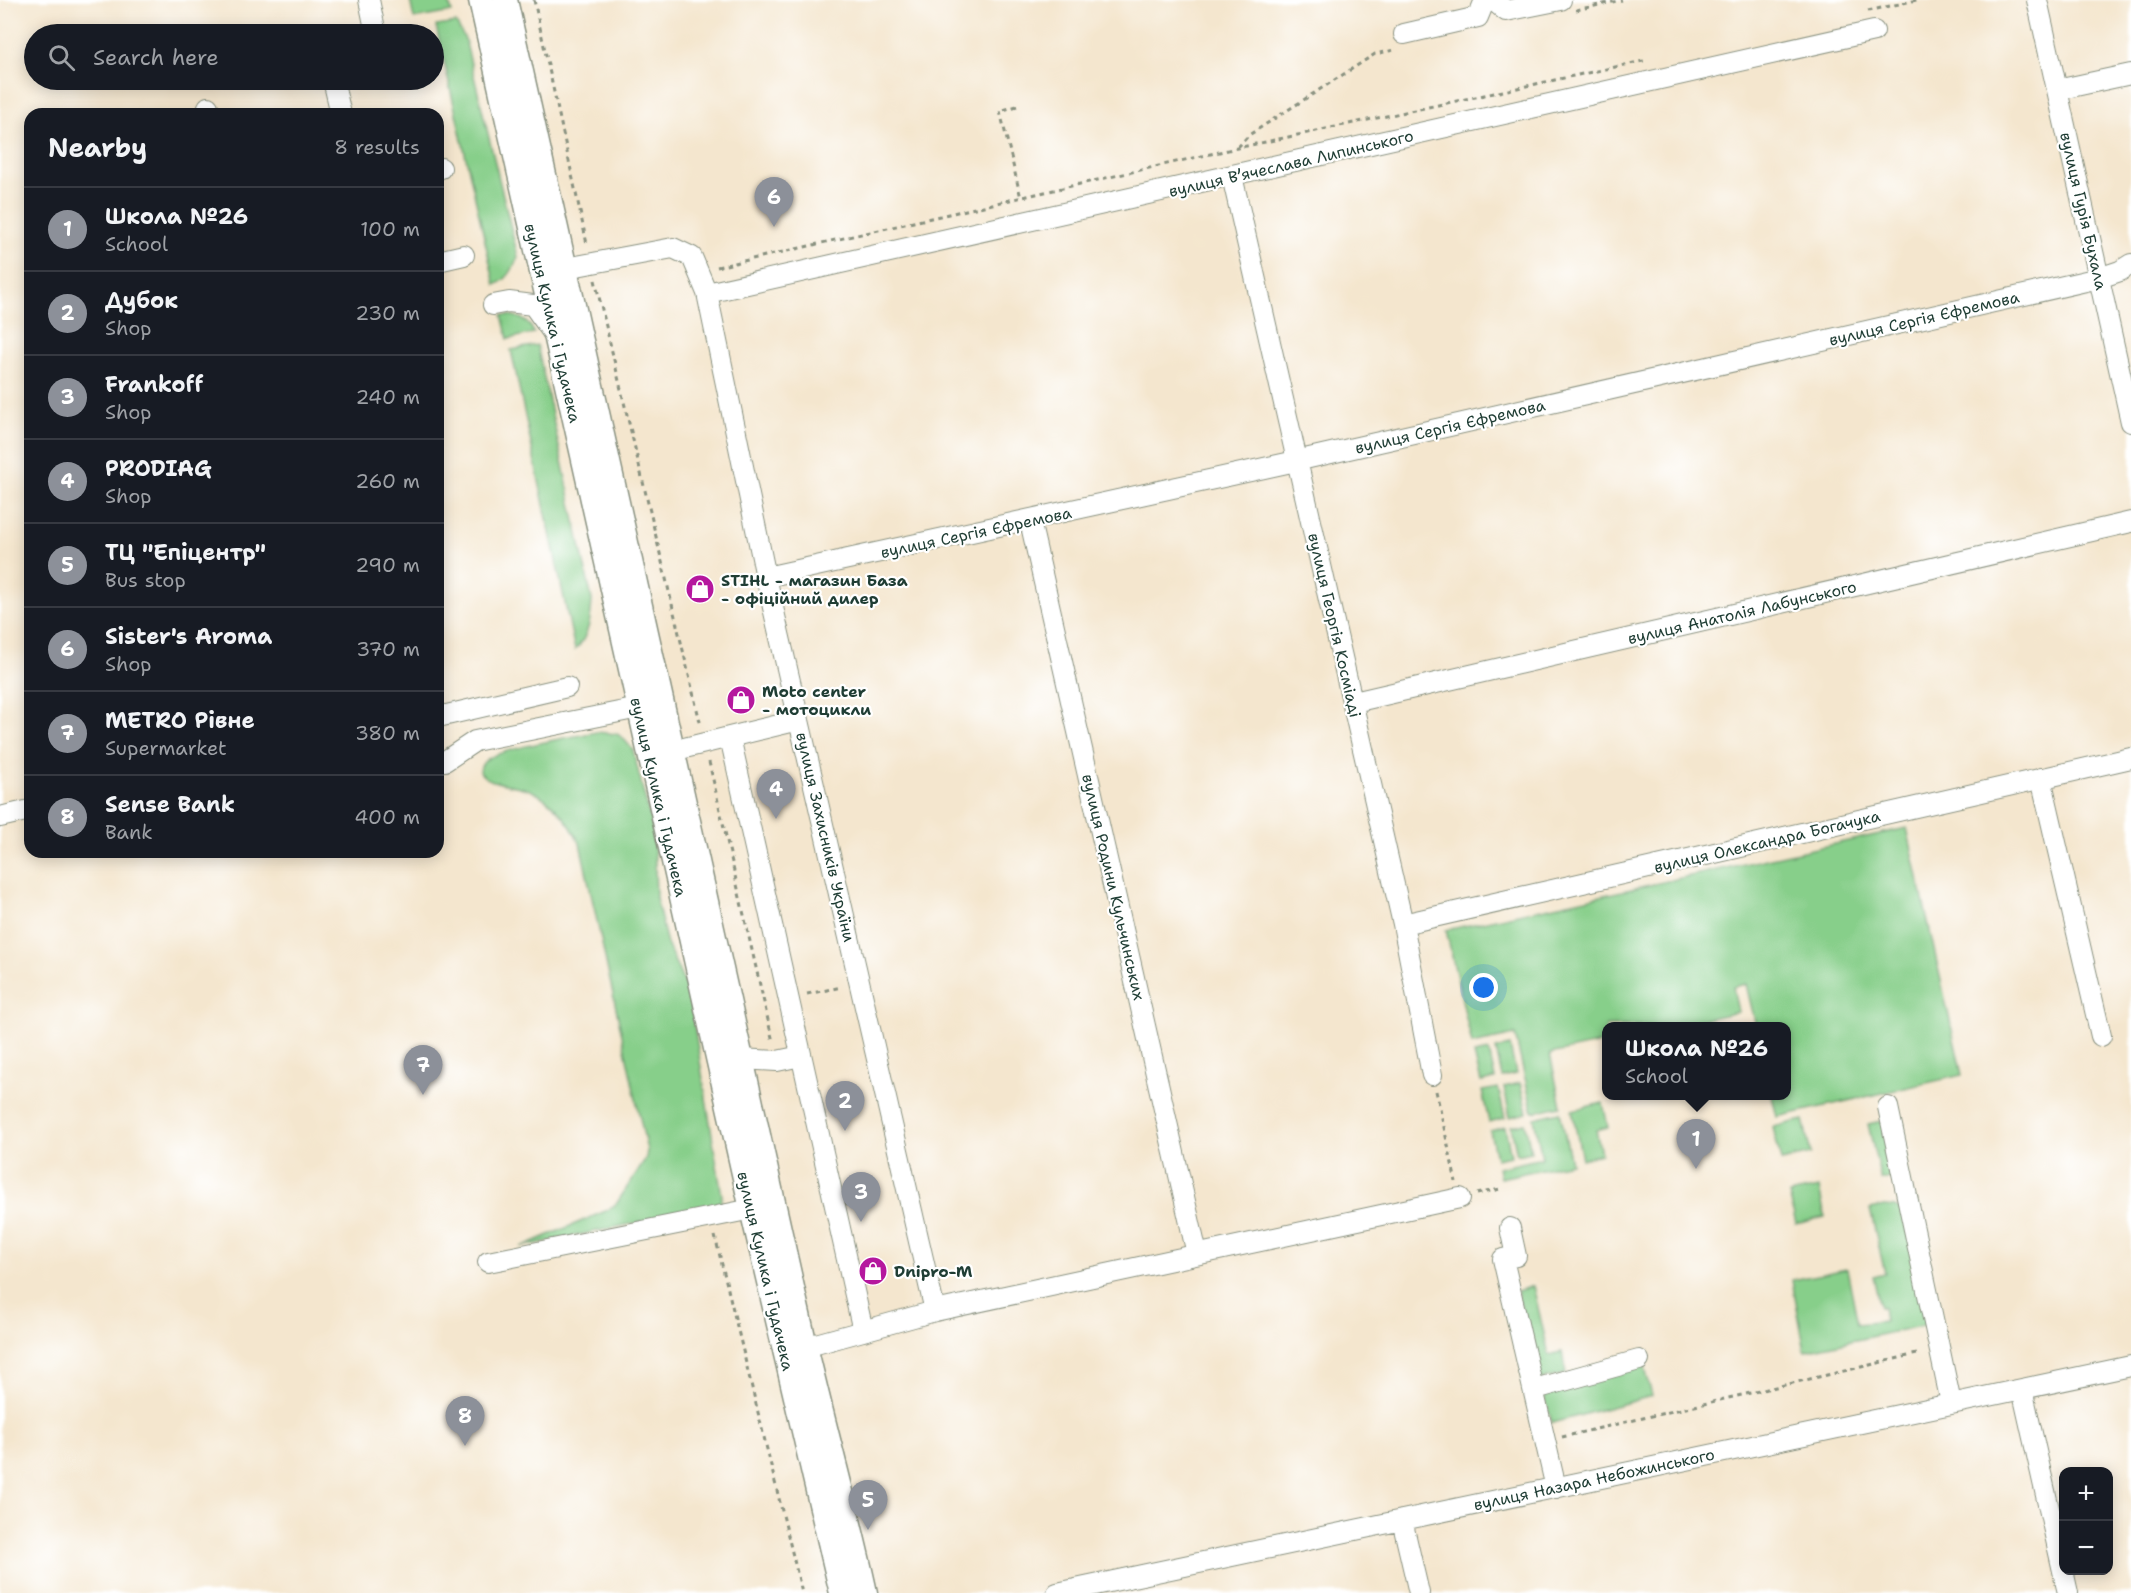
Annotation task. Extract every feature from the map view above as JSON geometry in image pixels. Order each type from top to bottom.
[{"type":"main road","name":"вулиця Кулика і Гудачека","points":[[481,0],[752,1209],[842,1593]]},
{"type":"main road","name":"вулиця Кулика і Гудачека","points":[[505,0],[805,1347],[865,1593]]},
{"type":"street","points":[[369,0],[374,24]]},
{"type":"street","points":[[1401,41],[1478,17],[1485,0]]},
{"type":"street","points":[[1493,0],[1506,12],[1563,6]]},
{"type":"street","name":"вулиця Гурія Бухала","points":[[2037,0],[2131,422]]},
{"type":"street","name":"вулиця Вʼячеслава Липинського","points":[[707,292],[1874,32]]},
{"type":"street","points":[[2057,90],[2131,74]]},
{"type":"street","points":[[335,90],[340,108]]},
{"type":"street","name":"вулиця Георгія Косміаді","points":[[1232,176],[1404,924],[1432,1075]]},
{"type":"street","points":[[566,268],[673,248],[692,257],[698,271]]},
{"type":"street","points":[[444,260],[464,255]]},
{"type":"street","name":"вулиця Сергія Єфремова","points":[[766,577],[1030,521],[2099,278],[2120,271],[2131,264]]},
{"type":"street","name":"вулиця Захисників України","points":[[698,271],[707,292],[766,577],[935,1311]]},
{"type":"street","points":[[493,305],[510,302],[533,305],[557,338]]},
{"type":"street","name":"вулиця Родини Кульчинських","points":[[1030,521],[1197,1254]]},
{"type":"street","name":"вулиця Анатолія Лабунського","points":[[1354,702],[2131,522]]},
{"type":"street","points":[[444,716],[567,687]]},
{"type":"street","points":[[445,761],[475,741],[639,708]]},
{"type":"street","points":[[672,751],[799,720]]},
{"type":"street","points":[[729,737],[863,1331]]},
{"type":"street","name":"вулиця Олександра Богачука","points":[[1404,924],[2131,758]]},
{"type":"street","points":[[2041,778],[2102,1036]]},
{"type":"street","points":[[0,817],[24,811]]},
{"type":"street","points":[[741,1059],[777,1061],[801,1056]]},
{"type":"street","points":[[1888,1107],[1951,1402]]},
{"type":"street","points":[[805,1347],[935,1311],[1460,1197]]},
{"type":"street","points":[[488,1262],[752,1209]]},
{"type":"street","points":[[1510,1228],[1516,1256],[1503,1259],[1535,1389],[1556,1488]]},
{"type":"street","points":[[1535,1389],[1639,1360]]},
{"type":"street","name":"вулиця Назара Небожинського","points":[[1057,1593],[1951,1402],[2131,1366]]},
{"type":"street","points":[[2022,1389],[2068,1593]]},
{"type":"street","points":[[1402,1520],[1419,1593]]},
{"type":"path","points":[[534,0],[592,263],[705,742],[777,1061]]},
{"type":"path","points":[[1563,6],[1622,0]]},
{"type":"path","points":[[1859,13],[1917,0]]},
{"type":"path","points":[[1237,148],[1250,135],[1375,54],[1401,41]]},
{"type":"path","points":[[698,271],[1237,148],[1651,60]]},
{"type":"path","points":[[1017,106],[1000,111],[1020,198]]},
{"type":"path","points":[[788,999],[860,983]]},
{"type":"path","points":[[1432,1075],[1460,1197],[1500,1189]]},
{"type":"path","points":[[719,1216],[714,1230],[802,1593]]},
{"type":"path","points":[[1545,1441],[1940,1348]]},
{"type":"green space","points":[[410,0],[448,0],[452,12],[414,19]]},
{"type":"green space","points":[[456,23],[465,39],[518,257],[507,277],[495,285],[444,61],[444,25]]},
{"type":"green space","points":[[502,315],[521,319],[532,328],[534,333],[508,339]]},
{"type":"green space","points":[[537,345],[592,600],[586,633],[575,650],[511,350]]},
{"type":"green space","points":[[596,732],[617,734],[633,750],[654,834],[656,898],[667,944],[689,994],[722,1196],[717,1206],[521,1247],[608,1210],[617,1203],[646,1158],[647,1150],[580,843],[566,820],[540,795],[496,782],[480,772],[486,760],[506,751]]},
{"type":"green space","points":[[1907,828],[1962,1075],[1777,1117],[1773,1100],[1791,1100],[1791,1022],[1755,1022],[1746,984],[1733,987],[1738,1012],[1693,1022],[1602,1022],[1602,1043],[1550,1054],[1561,1106],[1533,1112],[1515,1035],[1472,1044],[1446,930]]},
{"type":"green space","points":[[1510,1046],[1516,1074],[1502,1077],[1496,1049]]},
{"type":"green space","points":[[1489,1051],[1495,1079],[1481,1082],[1474,1054]]},
{"type":"green space","points":[[1520,1083],[1527,1113],[1510,1117],[1504,1087]]},
{"type":"green space","points":[[1498,1088],[1505,1118],[1489,1122],[1482,1091]]},
{"type":"green space","points":[[1603,1103],[1608,1127],[1596,1130],[1601,1154],[1582,1159],[1572,1110]]},
{"type":"green space","points":[[1560,1112],[1571,1163],[1500,1178],[1498,1168],[1542,1158],[1534,1118]]},
{"type":"green space","points":[[1803,1120],[1811,1154],[1781,1161],[1773,1127]]},
{"type":"green space","points":[[1882,1121],[1895,1177],[1881,1180],[1868,1124]]},
{"type":"green space","points":[[1525,1123],[1531,1152],[1517,1155],[1511,1126]]},
{"type":"green space","points":[[1505,1127],[1511,1156],[1496,1159],[1490,1131]]},
{"type":"green space","points":[[1819,1188],[1825,1217],[1796,1224],[1789,1194]]},
{"type":"green space","points":[[1884,1206],[1895,1207],[1904,1212],[1930,1324],[1805,1351],[1792,1280],[1847,1269],[1858,1324],[1885,1321],[1873,1276],[1885,1273],[1870,1209]]},
{"type":"green space","points":[[1533,1286],[1549,1355],[1562,1352],[1566,1374],[1538,1380],[1517,1291]]},
{"type":"green space","points":[[1644,1364],[1652,1396],[1552,1423],[1543,1391]]},
{"type":"place","name":"Sister's Aroma","points":[[774,227]]},
{"type":"place","name":"STIHL - магазин База - офіційний дилер","points":[[700,589]]},
{"type":"place","name":"Moto center - мотоцикли","points":[[741,700]]},
{"type":"place","name":"PRODIAG","points":[[776,819]]},
{"type":"place","name":"METRO Рівне","points":[[423,1095]]},
{"type":"place","name":"Дубок","points":[[845,1131]]},
{"type":"place","name":"Школа №26","points":[[1696,1169]]},
{"type":"place","name":"Frankoff","points":[[861,1222]]},
{"type":"place","name":"Dnipro-M","points":[[873,1271]]},
{"type":"place","name":"Sense Bank","points":[[465,1446]]},
{"type":"place","name":"ТЦ \"Епіцентр\"","points":[[868,1530]]}]
